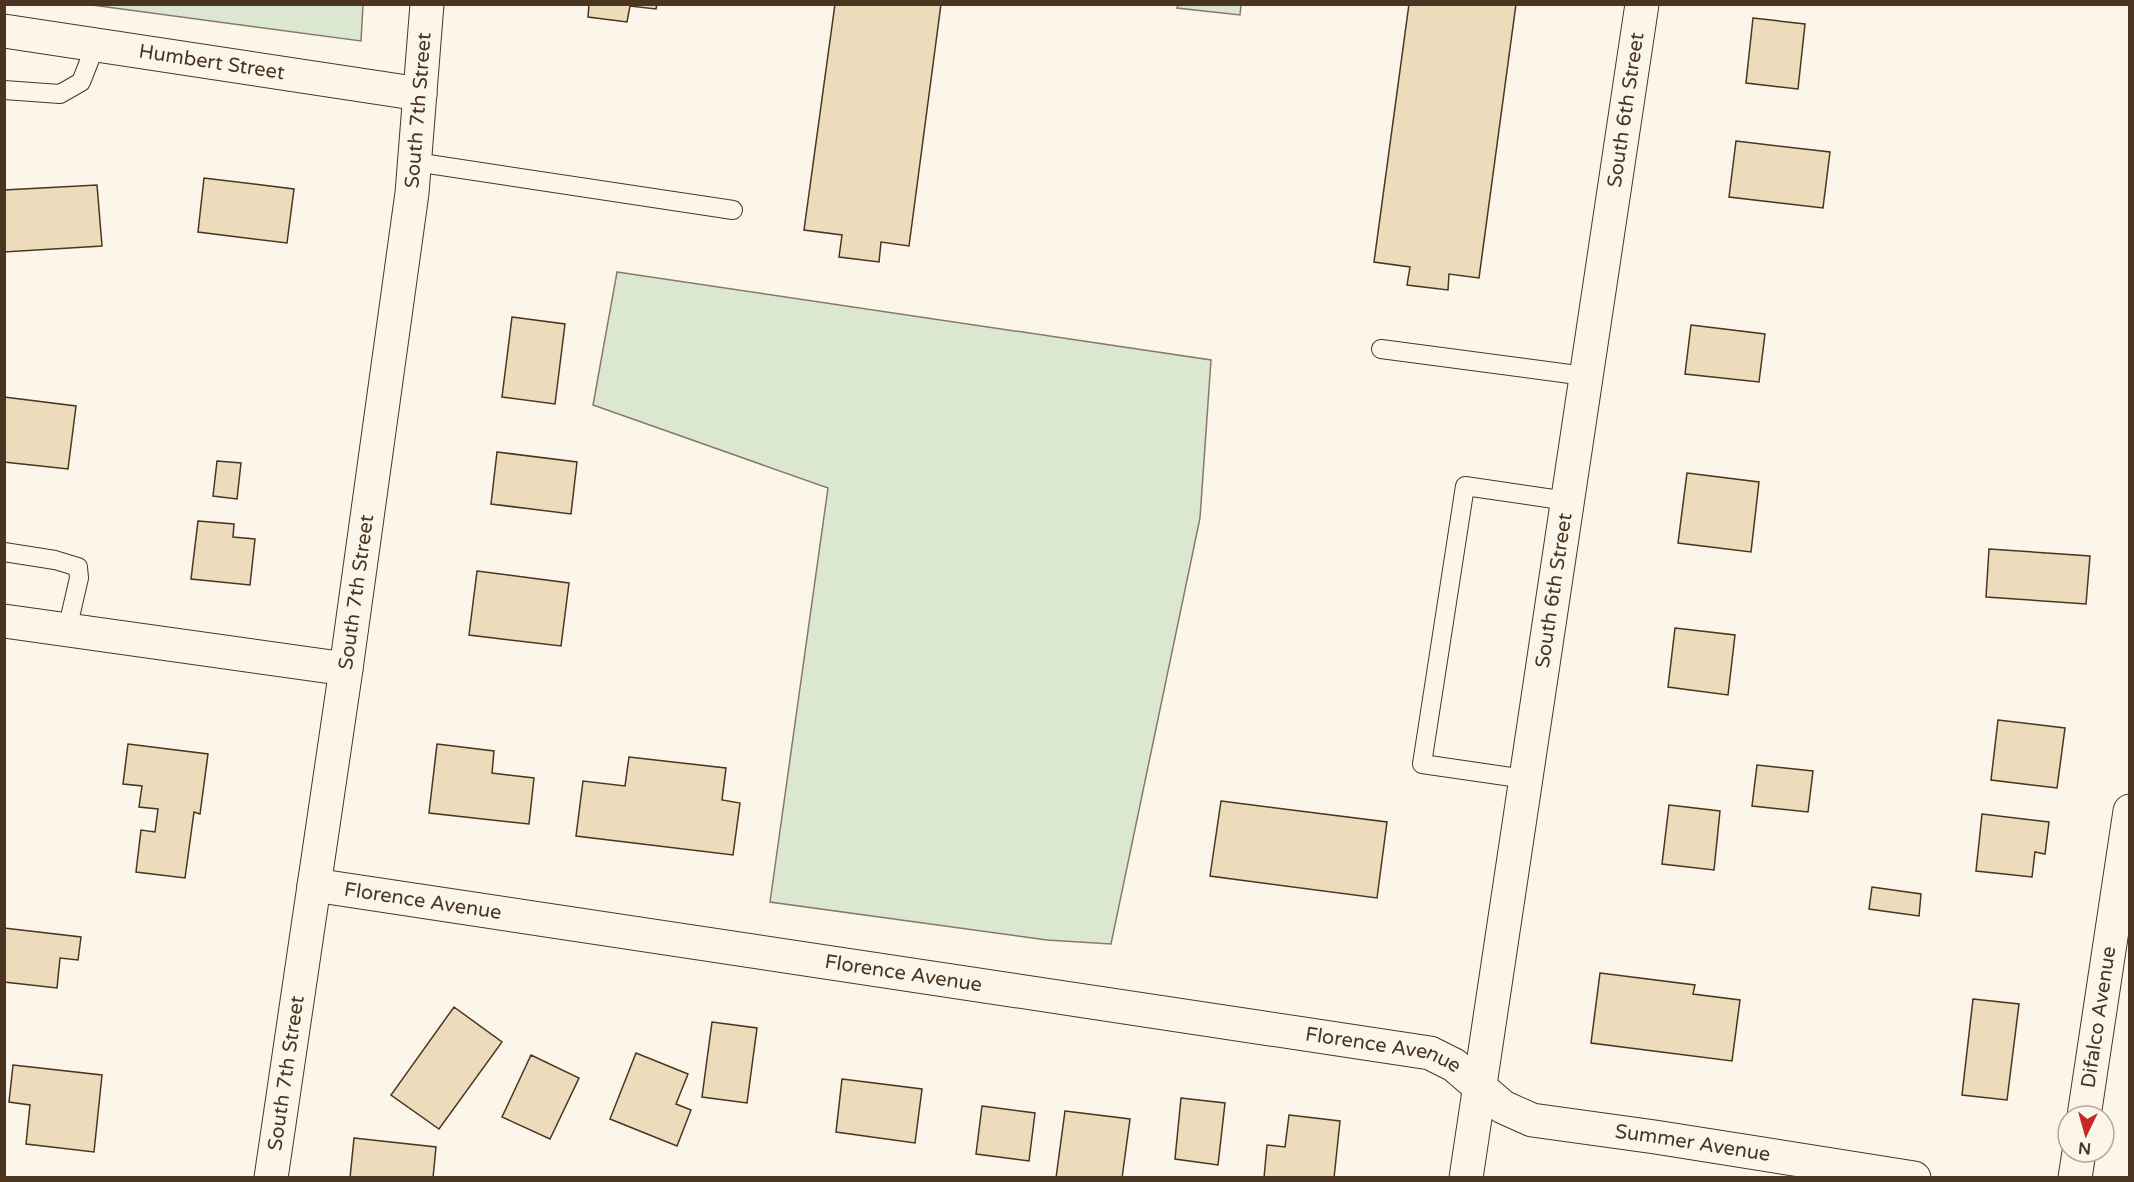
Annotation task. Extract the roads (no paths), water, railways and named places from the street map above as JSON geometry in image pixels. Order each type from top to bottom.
[{"type":"street","name":"South 7th Street","points":[[271,1178],[346,669],[415,162],[427,4]]},
{"type":"street","name":"South 6th Street","points":[[1466,1178],[1642,4]]},
{"type":"street","name":"Humbert Street","points":[[4,31],[420,94]]},
{"type":"street","points":[[4,621],[346,669]]},
{"type":"street","name":"Difalco Avenue","points":[[2086,1104],[2130,811]]},
{"type":"street","name":"Florence Avenue","points":[[314,885],[1430,1053],[1454,1065],[1480,1088]]},
{"type":"street","name":"Summer Avenue","points":[[1480,1088],[1503,1107],[1532,1120],[1914,1178]]},
{"type":"lane","points":[[4,90],[60,94],[81,82],[96,45]]},
{"type":"lane","points":[[415,162],[734,210]]},
{"type":"lane","points":[[1381,349],[1585,376]]},
{"type":"lane","points":[[1526,779],[1422,764],[1464,486],[1567,501]]},
{"type":"lane","points":[[4,552],[55,560],[78,567],[79,578],[67,630]]}]
